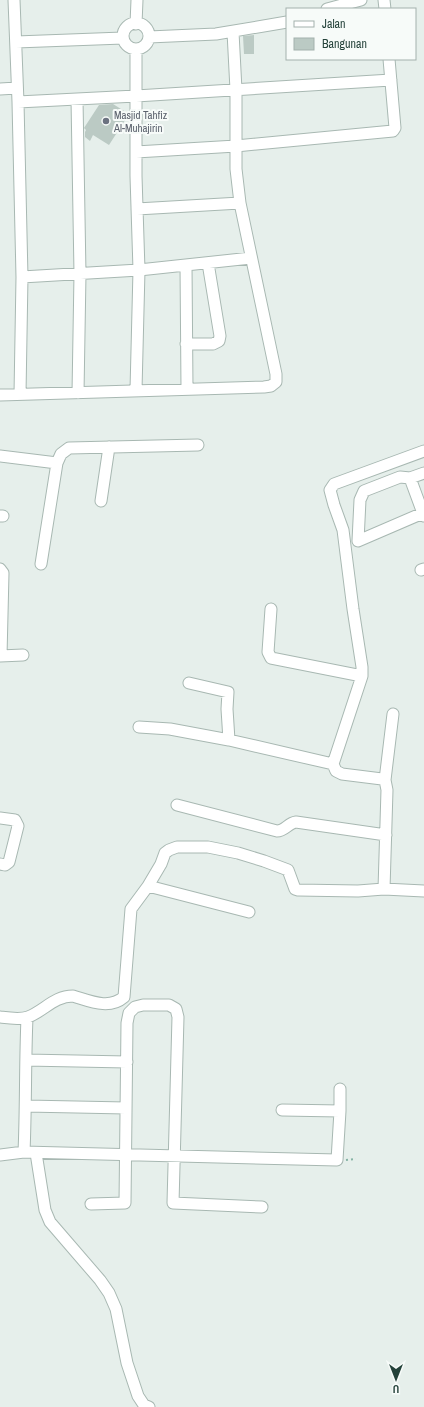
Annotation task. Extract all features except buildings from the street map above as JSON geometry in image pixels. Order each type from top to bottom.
[{"type":"street","points":[[14,0],[18,88],[22,277],[20,394]]},
{"type":"street","points":[[136,24],[137,0]]},
{"type":"street","points":[[327,6],[361,0]]},
{"type":"street","points":[[149,37],[216,34],[286,22]]},
{"type":"street","points":[[136,24],[142,25],[146,28],[149,37],[146,44],[142,48],[136,50],[130,48],[123,38],[123,33],[126,28],[136,24]]},
{"type":"street","points":[[0,395],[264,387],[271,386],[276,382],[240,203],[236,169],[236,90],[233,32]]},
{"type":"street","points":[[16,42],[123,38]]},
{"type":"street","points":[[136,50],[138,270],[136,390]]},
{"type":"street","points":[[136,152],[236,146],[393,131],[395,128],[390,60]]},
{"type":"street","points":[[18,102],[391,80]]},
{"type":"street","points":[[0,89],[18,88]]},
{"type":"street","points":[[77,99],[80,274],[78,393]]},
{"type":"street","points":[[137,209],[240,203]]},
{"type":"street","points":[[22,277],[138,270],[208,264],[251,258]]},
{"type":"street","points":[[186,344],[213,344],[218,341],[220,336],[208,264]]},
{"type":"street","points":[[186,266],[187,389]]},
{"type":"street","points":[[41,564],[57,463],[61,454],[70,448],[198,445]]},
{"type":"street","points":[[101,501],[109,447]]},
{"type":"street","points":[[385,780],[342,774],[336,771],[333,764],[362,676],[362,667],[343,530],[330,490],[334,484],[424,451]]},
{"type":"street","points":[[0,456],[57,463]]},
{"type":"street","points":[[410,478],[423,515],[358,541],[360,500],[364,491],[400,477],[410,478],[424,473]]},
{"type":"street","points":[[0,568],[3,573],[1,656],[23,655]]},
{"type":"street","points":[[271,609],[268,652],[271,658],[362,676]]},
{"type":"street","points":[[188,683],[228,692],[229,740]]},
{"type":"street","points":[[384,889],[387,790],[385,780],[393,714]]},
{"type":"street","points":[[138,727],[170,729],[229,740],[333,764]]},
{"type":"street","points":[[177,805],[276,831],[283,830],[292,822],[296,822],[386,835]]},
{"type":"street","points":[[0,818],[16,820],[18,826],[9,862],[5,865],[0,864]]},
{"type":"street","points":[[0,1017],[27,1018],[53,1001],[67,996],[73,996],[107,1005],[115,1003],[124,997],[131,909],[148,886],[165,853],[177,847],[196,846],[238,853],[286,868],[295,889],[298,890],[358,891],[384,889],[424,891]]},
{"type":"street","points":[[148,886],[249,912]]},
{"type":"street","points":[[91,1204],[126,1203],[127,1023],[129,1013],[135,1007],[143,1005],[169,1005],[176,1010],[178,1017],[173,1156],[173,1203],[262,1207]]},
{"type":"street","points":[[24,1152],[27,1018]]},
{"type":"street","points":[[26,1060],[127,1062]]},
{"type":"street","points":[[0,1155],[24,1152],[126,1156],[337,1160],[340,1089]]},
{"type":"street","points":[[26,1106],[126,1108]]},
{"type":"street","points":[[282,1110],[340,1111]]},
{"type":"street","points":[[36,1153],[45,1210],[50,1222],[100,1280],[109,1293],[116,1309],[127,1363],[138,1396],[144,1405],[149,1407]]},
{"type":"place","name":"Masjid Tahfiz Al-Muhajirin","points":[[106,121]]}]
